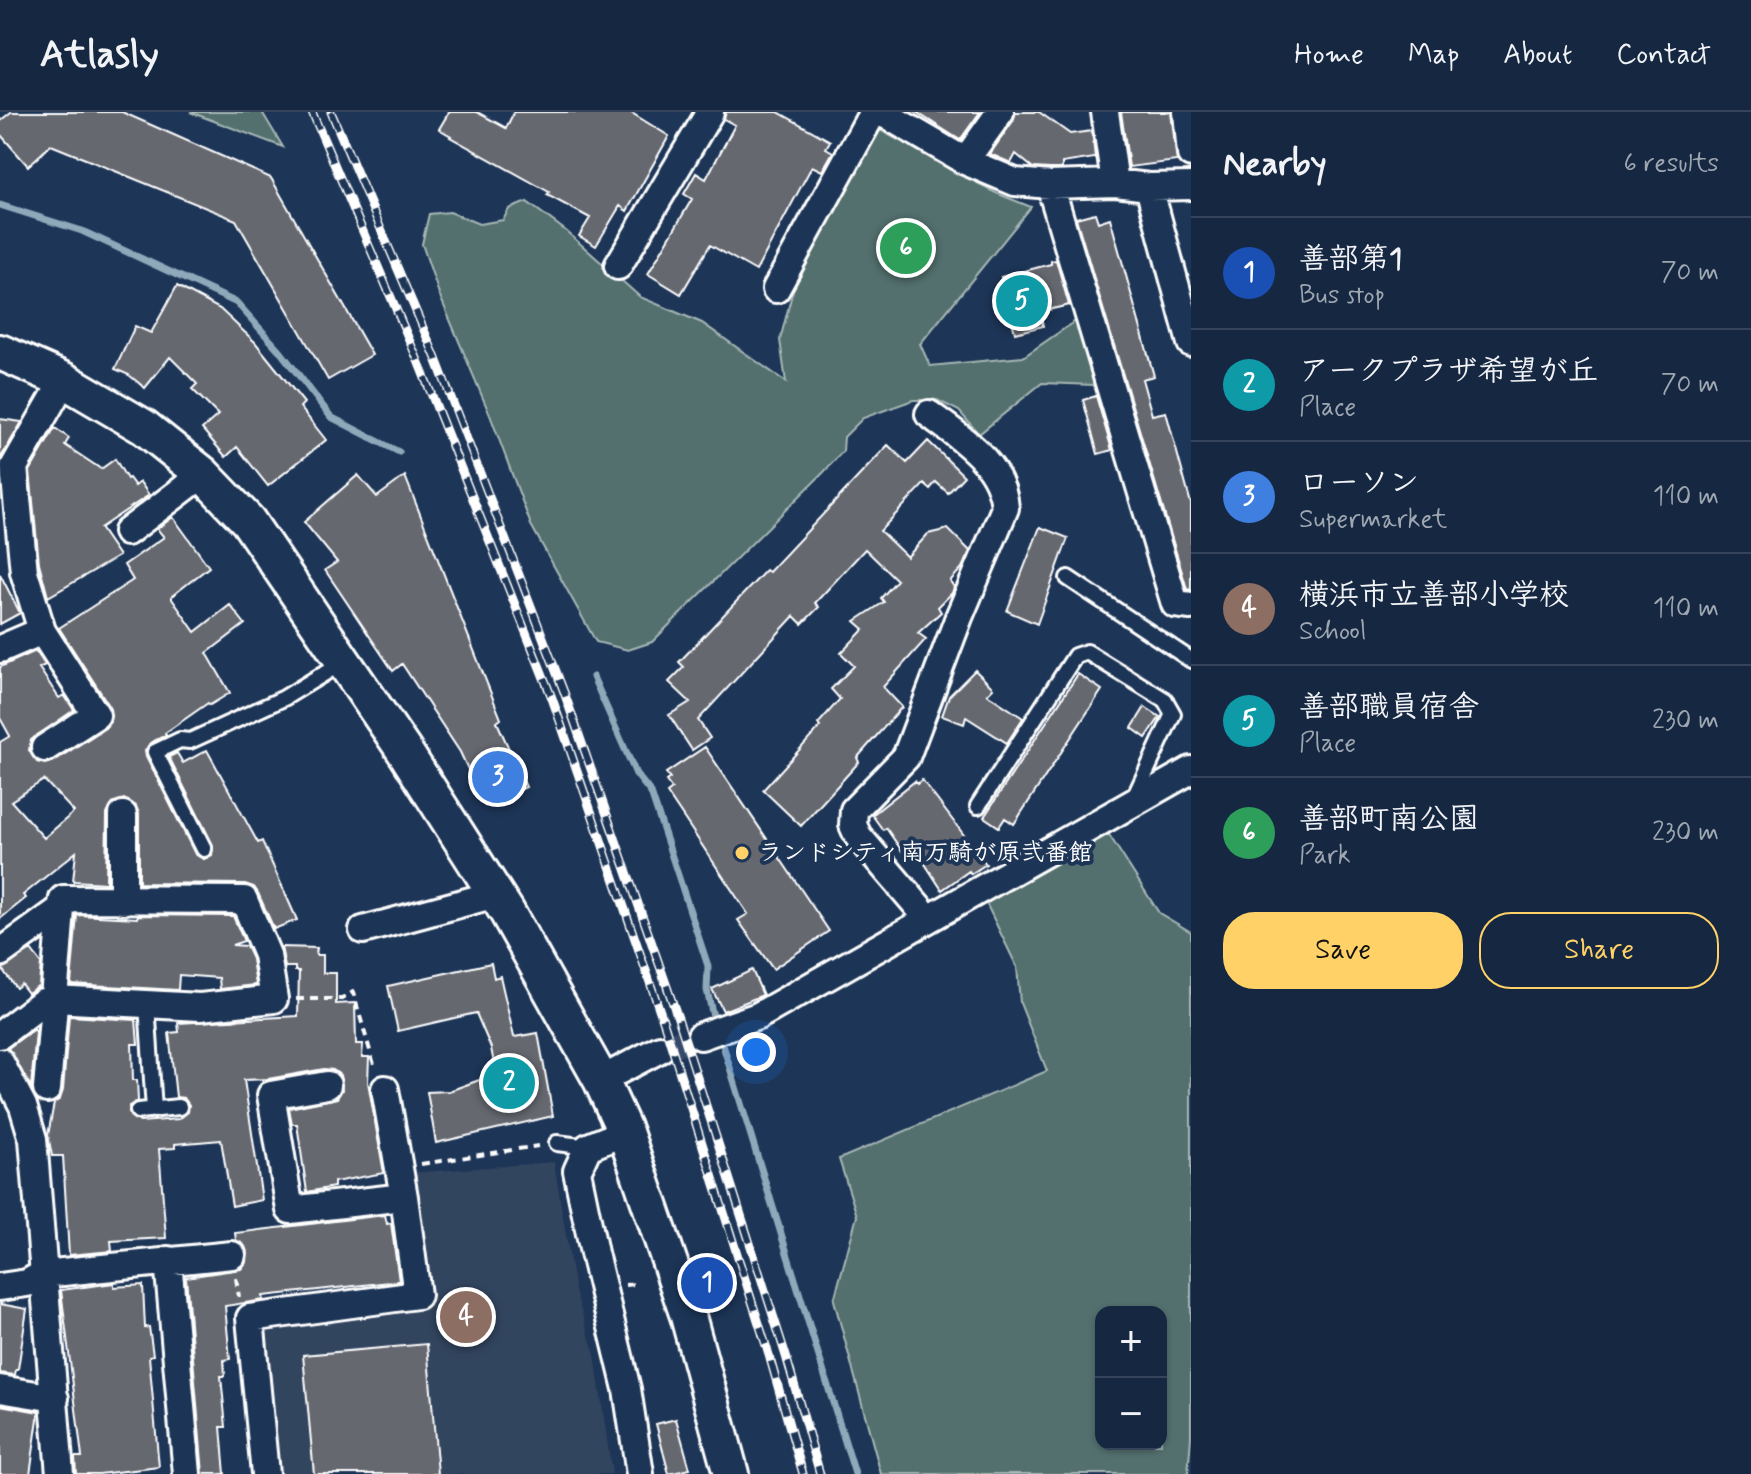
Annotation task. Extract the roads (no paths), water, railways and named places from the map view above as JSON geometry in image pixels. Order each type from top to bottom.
[{"type":"street","points":[[618,266],[710,112]]},
{"type":"street","points":[[776,289],[873,112]]},
{"type":"street","points":[[881,112],[965,161],[1015,182],[1191,186]]},
{"type":"street","points":[[965,161],[1000,112]]},
{"type":"street","points":[[1105,112],[1115,183]]},
{"type":"street","points":[[1187,112],[1191,154]]},
{"type":"street","points":[[1050,185],[1175,604],[1191,606]]},
{"type":"street","points":[[1149,187],[1191,343]]},
{"type":"street","points":[[0,352],[64,380],[144,427],[203,474],[248,521],[344,661],[496,894],[601,1080],[625,1132],[688,1316],[731,1474]]},
{"type":"street","points":[[45,748],[96,715],[42,631],[24,572],[7,466],[64,380]]},
{"type":"street","points":[[928,918],[858,836],[853,825],[854,810],[906,757],[959,617],[1005,508],[1004,494],[985,458],[929,414]]},
{"type":"street","points":[[127,532],[203,474]]},
{"type":"street","points":[[0,649],[42,631]]},
{"type":"street","points":[[701,1036],[758,1016],[1191,770]]},
{"type":"street","points":[[123,815],[123,901]]},
{"type":"street","points":[[363,930],[496,894]]},
{"type":"street","points":[[0,1035],[43,1002],[54,999],[200,1007],[274,999],[267,955],[244,900],[63,899],[61,909],[54,999],[47,1089]]},
{"type":"street","points":[[0,953],[61,909]]},
{"type":"street","points":[[601,1080],[660,1049]]},
{"type":"street","points":[[0,1062],[23,1106],[33,1139],[29,1162],[43,1274],[60,1474]]},
{"type":"street","points":[[327,1085],[271,1095],[290,1210],[404,1197]]},
{"type":"street","points":[[265,1474],[250,1318],[417,1295],[385,1089]]},
{"type":"street","points":[[625,1132],[588,1147],[577,1171],[627,1389],[640,1474]]},
{"type":"street","points":[[0,1287],[27,1283],[43,1274],[232,1255]]},
{"type":"street","points":[[168,1260],[187,1474]]},
{"type":"street","points":[[0,1389],[55,1398]]},
{"type":"lane","points":[[1068,578],[1191,660]]},
{"type":"lane","points":[[978,806],[1075,656],[1087,652],[1165,700],[1173,714],[1132,803]]},
{"type":"lane","points":[[204,849],[155,752],[180,740],[190,741],[284,698],[344,661]]},
{"type":"lane","points":[[147,1004],[154,1110]]},
{"type":"lane","points":[[138,1111],[179,1107]]},
{"type":"lane","points":[[557,1143],[588,1147]]},
{"type":"waterway","points":[[0,205],[82,231],[237,303],[280,351],[331,417],[399,452]]},
{"type":"waterway","points":[[593,677],[636,774],[651,793],[708,966],[707,990],[714,1021]]},
{"type":"waterway","points":[[723,1045],[855,1474]]},
{"type":"tunnel","points":[[660,1049],[701,1036]]},
{"type":"railway","points":[[312,112],[419,363],[552,698],[664,1023],[769,1355],[803,1474]]},
{"type":"railway","points":[[331,112],[435,356],[564,692],[679,1021],[786,1356],[820,1474]]},
{"type":"place","name":"善部町南公園","points":[[906,248]]},
{"type":"place","name":"善部職員宿舎","points":[[1022,301]]},
{"type":"place","name":"ローソン","points":[[498,777]]},
{"type":"place","name":"ランドシティ南万騎が原弐番館","points":[[742,853]]},
{"type":"place","name":"アークプラザ希望が丘","points":[[509,1083]]},
{"type":"place","name":"善部第1","points":[[707,1283]]},
{"type":"place","name":"横浜市立善部小学校","points":[[466,1317]]}]
